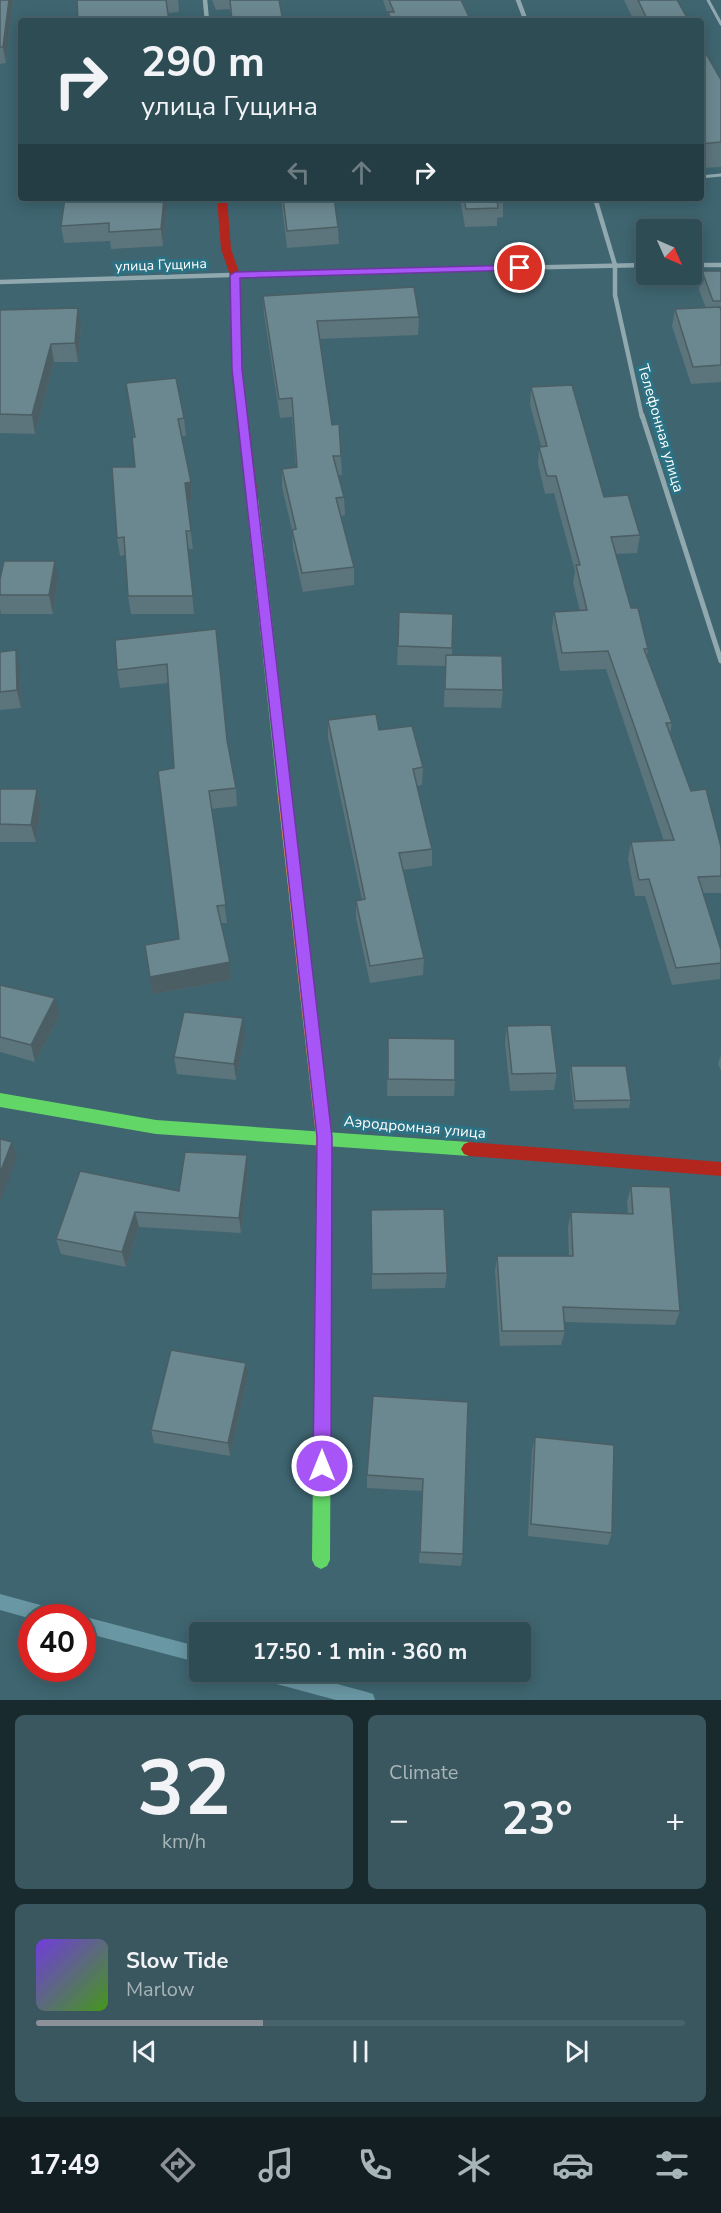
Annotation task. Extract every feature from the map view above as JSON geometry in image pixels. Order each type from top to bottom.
[{"type":"street","points":[[205,0],[207,18]]},
{"type":"street","points":[[518,0],[525,18]]},
{"type":"street","points":[[222,201],[226,249],[235,275],[237,369],[324,1137],[321,1560]]},
{"type":"street","name":"Телефонная улица","points":[[596,201],[615,265],[615,295],[639,407],[721,661]]},
{"type":"street","name":"улица Гущина","points":[[0,282],[636,265]]},
{"type":"street","points":[[702,265],[721,265]]},
{"type":"street","name":"Аэродромная улица","points":[[0,1100],[156,1126],[721,1169]]},
{"type":"lane","points":[[708,0],[721,24]]},
{"type":"lane","points":[[704,177],[721,176]]},
{"type":"building","points":[[0,0],[9,0],[3,47],[0,47]]},
{"type":"building","points":[[77,0],[166,0],[169,18],[78,18]]},
{"type":"building","points":[[230,0],[279,0],[282,18],[232,18]]},
{"type":"building","points":[[389,0],[461,0],[470,18],[391,18],[388,12],[394,12]]},
{"type":"building","points":[[638,0],[677,0],[687,18],[647,18]]},
{"type":"building","points":[[704,50],[721,80],[721,142],[704,144]]},
{"type":"building","points":[[65,201],[164,201],[161,229],[109,232],[109,223],[61,226]]},
{"type":"building","points":[[283,201],[334,201],[338,227],[287,231]]},
{"type":"building","points":[[465,201],[497,201],[498,208],[466,209]]},
{"type":"building","points":[[702,271],[721,271],[721,301],[713,301]]},
{"type":"building","points":[[414,287],[419,317],[317,321],[332,425],[339,424],[341,456],[333,456],[344,497],[336,498],[354,567],[302,573],[292,530],[296,529],[282,469],[297,467],[292,398],[279,399],[263,296]]},
{"type":"building","points":[[720,307],[721,365],[693,367],[675,309]]},
{"type":"building","points":[[78,308],[75,343],[51,344],[32,415],[0,414],[0,310]]},
{"type":"building","points":[[176,378],[184,418],[178,419],[191,482],[185,483],[191,531],[186,531],[193,596],[128,596],[124,537],[117,538],[112,467],[135,467],[132,437],[135,437],[126,383]]},
{"type":"building","points":[[572,385],[604,497],[628,495],[640,535],[611,537],[631,608],[638,608],[648,649],[644,649],[672,723],[666,723],[691,791],[706,789],[721,847],[721,876],[698,877],[721,950],[721,963],[676,968],[649,879],[639,880],[631,842],[674,840],[608,651],[562,653],[554,612],[587,610],[576,565],[580,565],[556,476],[547,476],[539,447],[547,446],[531,387]]},
{"type":"building","points":[[4,561],[55,561],[49,595],[0,595],[0,579]]},
{"type":"building","points":[[399,612],[453,614],[452,648],[398,646]]},
{"type":"building","points":[[216,629],[227,740],[236,788],[209,791],[226,905],[217,906],[230,962],[150,977],[145,945],[179,939],[158,771],[174,768],[167,664],[117,670],[115,640]]},
{"type":"building","points":[[16,650],[17,690],[0,692],[0,652]]},
{"type":"building","points":[[446,655],[502,656],[503,690],[445,689]]},
{"type":"building","points":[[376,714],[379,730],[412,726],[423,767],[413,769],[432,849],[399,853],[424,958],[370,966],[356,901],[365,899],[328,720]]},
{"type":"building","points":[[0,789],[37,789],[31,825],[0,824]]},
{"type":"building","points":[[0,985],[55,998],[31,1045],[0,1037]]},
{"type":"building","points":[[184,1012],[243,1018],[234,1064],[174,1057]]},
{"type":"building","points":[[551,1025],[557,1073],[512,1074],[507,1026]]},
{"type":"building","points":[[388,1038],[455,1039],[455,1080],[388,1079]]},
{"type":"building","points":[[571,1066],[626,1066],[631,1100],[575,1101]]},
{"type":"building","points":[[0,1139],[12,1142],[0,1173]]},
{"type":"building","points":[[185,1152],[247,1155],[239,1218],[135,1212],[122,1252],[56,1239],[80,1171],[179,1191]]},
{"type":"building","points":[[631,1186],[670,1187],[680,1311],[563,1307],[565,1331],[502,1331],[497,1256],[573,1256],[571,1212],[633,1214]]},
{"type":"building","points":[[444,1209],[447,1273],[372,1274],[371,1210]]},
{"type":"building","points":[[171,1350],[246,1363],[228,1443],[151,1430]]},
{"type":"building","points":[[373,1396],[468,1402],[463,1554],[420,1552],[423,1479],[367,1475]]},
{"type":"building","points":[[535,1437],[614,1445],[612,1533],[531,1524]]},
{"type":"waterway","points":[[0,1602],[18,1607]]},
{"type":"waterway","points":[[96,1628],[189,1652]]},
{"type":"waterway","points":[[299,1682],[367,1700]]},
{"type":"traffic: fast","points":[[252,498],[284,788]]},
{"type":"traffic: fast","points":[[0,1100],[156,1127],[469,1149]]},
{"type":"traffic: fast","points":[[321,1560],[324,1202]]},
{"type":"traffic: slow","points":[[284,788],[324,1137],[324,1202]]},
{"type":"traffic: jam","points":[[222,201],[226,249],[235,275],[237,369],[252,498]]},
{"type":"traffic: jam","points":[[469,1149],[721,1169]]},
{"type":"route","points":[[322,1466],[324,1137],[237,369],[235,275],[520,268]]}]
